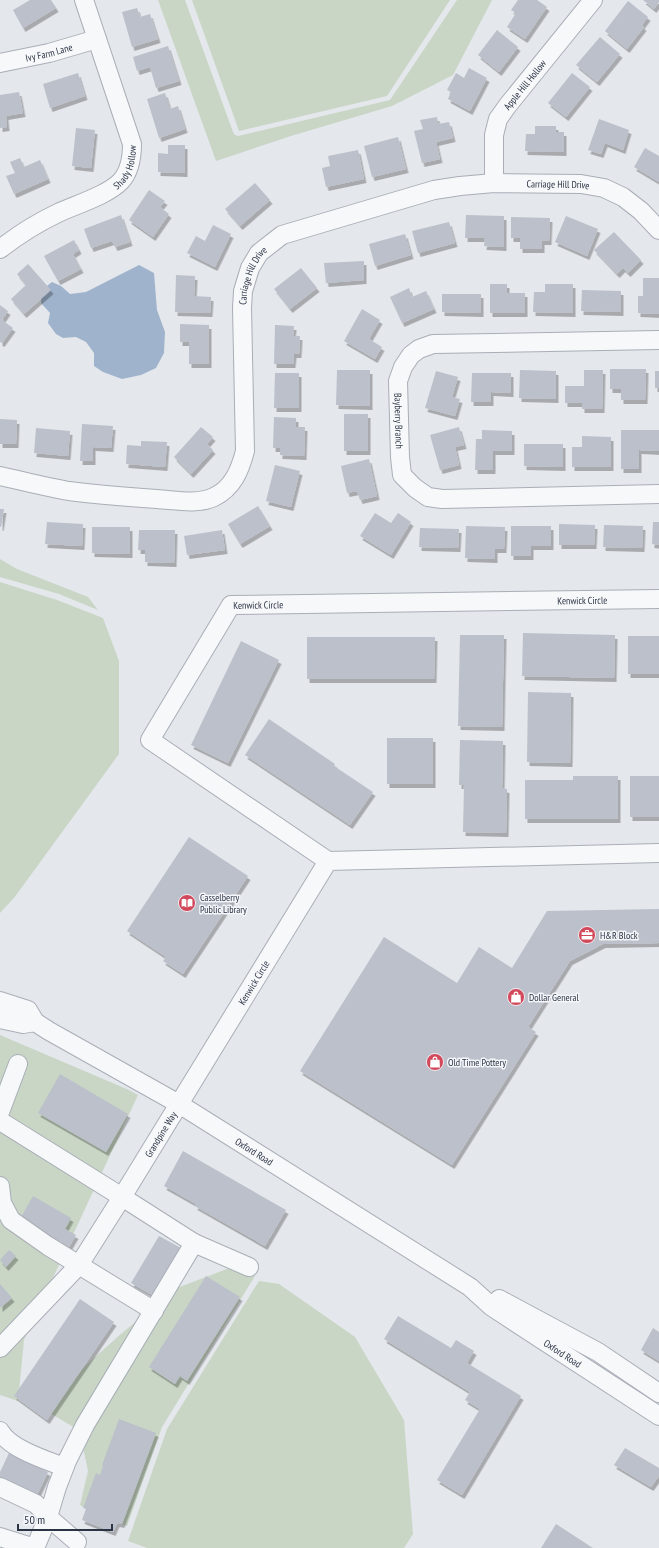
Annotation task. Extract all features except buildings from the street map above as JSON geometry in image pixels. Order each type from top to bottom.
[{"type":"street","name":"Shady Hollow","points":[[0,249],[26,230],[57,213],[103,193],[120,182],[126,172],[132,156],[132,144],[84,0]]},
{"type":"street","name":"Apple Hill Hollow","points":[[494,183],[494,134],[498,119],[593,0]]},
{"type":"street","name":"Ivy Farm Lane","points":[[0,64],[49,53],[97,39]]},
{"type":"street","name":"Carriage Hill Drive","points":[[0,476],[68,490],[112,496],[203,501],[216,496],[231,485],[240,468],[245,451],[243,297],[250,268],[259,253],[282,235],[434,190],[494,183],[581,184],[604,188],[623,197],[641,211],[659,230]]},
{"type":"street","name":"Bayberry Branch","points":[[659,340],[433,344],[419,349],[411,356],[403,367],[398,381],[400,457],[402,475],[415,488],[428,497],[442,499],[659,494]]},
{"type":"street","name":"Kenwick Circle","points":[[179,1104],[328,861],[150,740],[231,605],[659,599]]},
{"type":"street","points":[[328,861],[659,853]]},
{"type":"street","name":"Oxford Road","points":[[0,1001],[28,1010],[35,1022],[179,1104],[470,1287],[492,1307],[659,1416]]},
{"type":"street","points":[[0,1019],[23,1024],[35,1022]]},
{"type":"street","points":[[0,1112],[18,1064]]},
{"type":"street","name":"Grandpine Way","points":[[0,1348],[79,1265],[179,1104]]},
{"type":"street","points":[[0,1121],[122,1196],[194,1243],[249,1267]]},
{"type":"street","points":[[0,1186],[2,1203],[11,1220],[48,1246],[154,1310]]},
{"type":"street","points":[[0,1537],[35,1548],[48,1517],[56,1487],[85,1425],[194,1243]]},
{"type":"street","name":"Oxford Road","points":[[470,1287],[498,1298],[598,1352],[659,1393]]},
{"type":"street","points":[[0,1431],[3,1436],[18,1447],[64,1468]]},
{"type":"street","points":[[0,1487],[36,1504],[76,1542]]},
{"type":"green space","points":[[158,0],[185,0],[233,132],[238,136],[390,100],[457,0],[492,0],[453,75],[392,106],[291,136],[216,161]]},
{"type":"green space","points":[[192,0],[450,0],[387,96],[239,131]]},
{"type":"green space","points":[[0,559],[17,569],[88,597],[98,610],[59,594],[0,577]]},
{"type":"green space","points":[[0,582],[57,600],[103,618],[119,661],[119,754],[14,898],[0,913]]},
{"type":"green space","points":[[0,1035],[138,1095],[24,1340],[18,1401],[0,1395]]},
{"type":"green space","points":[[232,1267],[255,1276],[162,1427],[127,1526],[101,1517],[80,1505],[88,1471],[82,1443],[82,1432],[48,1412],[84,1367],[122,1333],[177,1288]]},
{"type":"green space","points":[[259,1281],[279,1284],[355,1337],[404,1420],[413,1534],[404,1548],[147,1548],[128,1541],[167,1429]]},
{"type":"water","points":[[139,265],[154,273],[157,310],[165,332],[164,353],[156,368],[141,375],[122,379],[103,372],[94,366],[94,353],[86,342],[76,337],[63,338],[56,334],[48,323],[50,313],[41,303],[42,290],[52,282],[61,286],[70,294],[86,292]]},
{"type":"place","name":"Casselberry Public Library","points":[[187,903]]},
{"type":"place","name":"H&R Block","points":[[587,935]]},
{"type":"place","name":"Dollar General","points":[[516,997]]},
{"type":"place","name":"Old Time Pottery","points":[[435,1062]]}]
